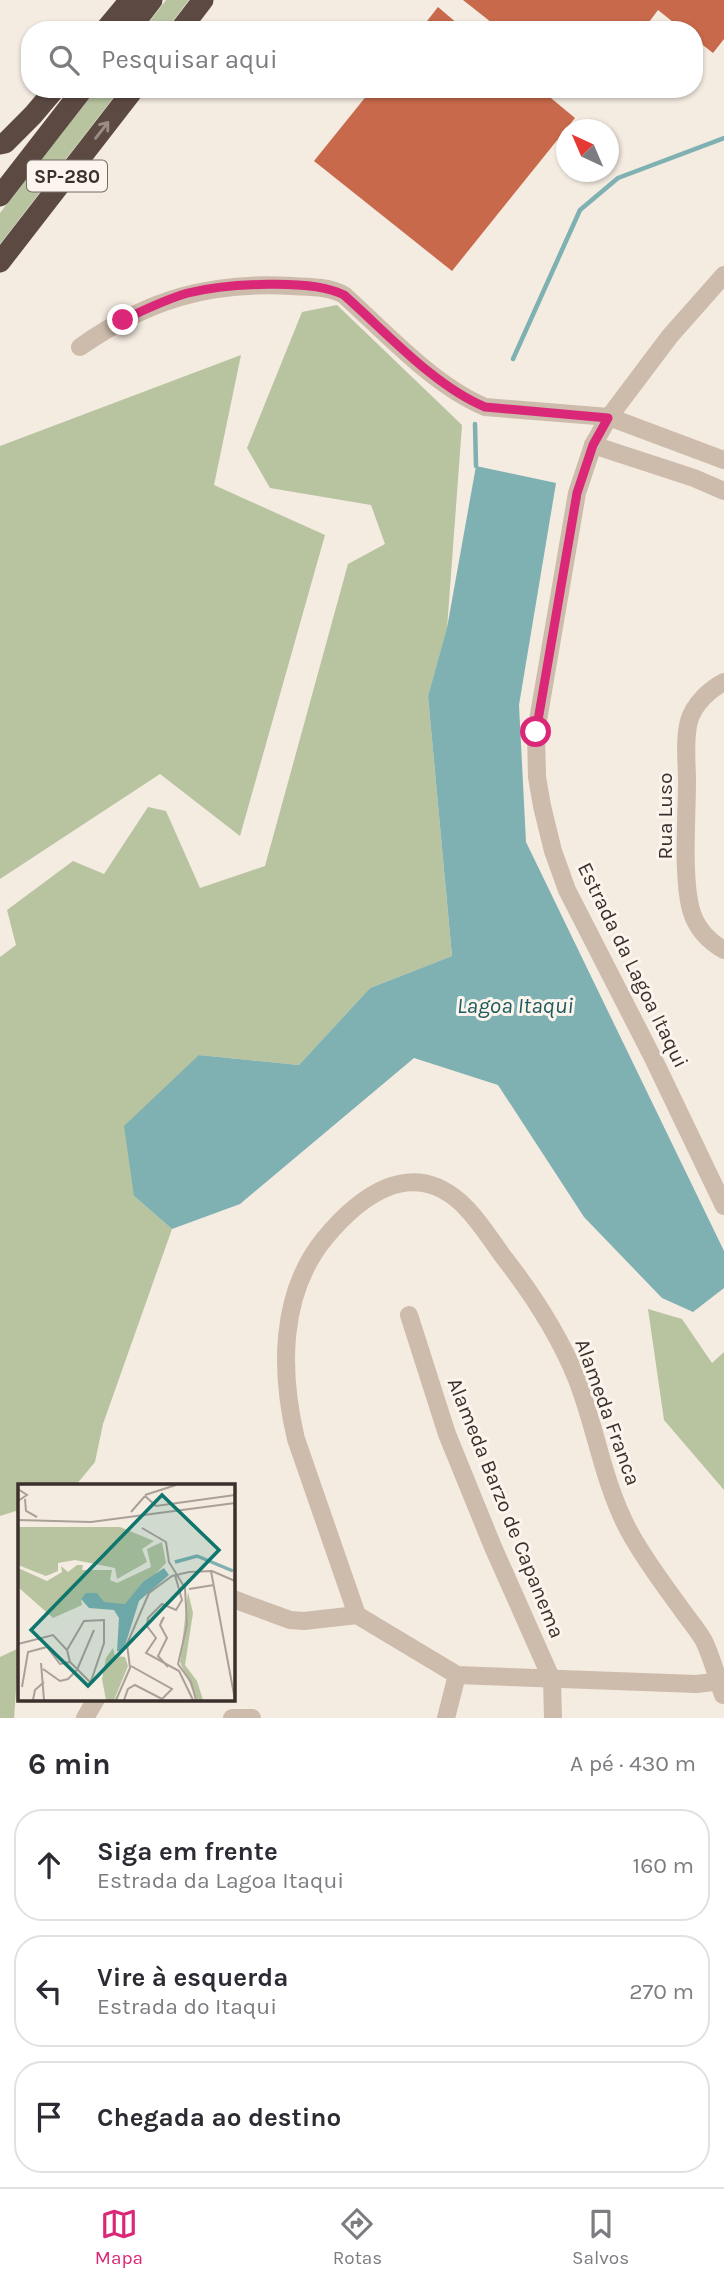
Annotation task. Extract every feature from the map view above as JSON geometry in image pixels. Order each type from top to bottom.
[{"type":"highway","points":[[112,21],[130,0]]},
{"type":"highway","points":[[136,21],[152,0]]},
{"type":"highway","points":[[187,21],[203,0]]},
{"type":"highway","points":[[0,144],[5,143],[33,116],[48,98]]},
{"type":"highway","name":"SP-280","points":[[0,197],[76,98]]},
{"type":"highway","name":"SP-280","points":[[0,262],[127,98]]},
{"type":"street","name":"Estrada da Lagoa Itaqui","points":[[724,275],[670,336],[608,418],[593,445],[577,493],[536,732],[537,777],[554,851],[567,890],[654,1060],[724,1206]]},
{"type":"street","points":[[80,347],[123,320],[188,293],[236,285],[322,288],[344,295],[451,389],[473,402],[485,407],[608,418],[724,460]]},
{"type":"street","points":[[593,445],[694,478],[724,491]]},
{"type":"street","name":"Rua Luso","points":[[724,682],[713,688],[700,702],[689,721],[687,840],[691,910],[696,924],[704,934],[724,950]]},
{"type":"street","name":"Alameda Franca","points":[[357,1615],[321,1516],[293,1427],[285,1373],[289,1317],[296,1288],[316,1248],[344,1214],[383,1189],[397,1183],[413,1182],[437,1188],[461,1203],[523,1282],[559,1341],[576,1378],[613,1494],[629,1531],[703,1639],[722,1688]]},
{"type":"street","name":"Alameda Barzo de Capanema","points":[[409,1315],[447,1434],[552,1680],[553,1718]]},
{"type":"street","points":[[234,1599],[290,1620],[357,1615],[457,1675],[696,1684],[722,1688]]},
{"type":"street","points":[[703,1639],[724,1662]]},
{"type":"street","points":[[446,1718],[457,1675]]},
{"type":"street","points":[[85,1718],[95,1700]]},
{"type":"street","points":[[232,1718],[252,1718]]},
{"type":"green space","points":[[166,0],[189,0],[173,21],[150,21]]},
{"type":"green space","points":[[89,98],[113,98],[0,244],[0,213]]},
{"type":"green space","points":[[337,305],[462,425],[447,629],[428,696],[452,956],[370,988],[299,1065],[199,1055],[134,1196],[172,1229],[103,1424],[95,1462],[77,1484],[18,1484],[18,1510],[0,1516],[0,957],[16,945],[7,910],[73,861],[104,874],[148,807],[166,811],[200,888],[265,866],[348,564],[385,544],[371,505],[270,488],[247,448],[302,312]]},
{"type":"green space","points":[[241,355],[214,485],[325,535],[240,836],[160,774],[0,879],[0,446]]},
{"type":"green space","points":[[648,1309],[682,1319],[712,1363],[724,1352],[724,1490],[664,1420]]},
{"type":"green space","points":[[18,1648],[14,1718],[0,1718],[0,1657]]},
{"type":"water","name":"Lagoa Itaqui","points":[[476,466],[556,483],[519,705],[526,842],[724,1251],[724,1288],[693,1312],[662,1298],[584,1217],[498,1085],[414,1058],[240,1204],[172,1229],[134,1196],[124,1126],[199,1055],[299,1065],[370,988],[452,956],[428,696],[447,628]]},
{"type":"building","points":[[463,0],[724,0],[724,39],[713,53],[703,45],[703,21],[672,21],[658,10],[650,21],[490,21]]},
{"type":"building","points":[[438,7],[454,21],[427,21]]},
{"type":"building","points":[[365,98],[551,98],[575,118],[556,119],[556,142],[452,271],[314,161]]},
{"type":"waterway","points":[[513,359],[580,210],[618,178],[724,138]]},
{"type":"waterway","points":[[475,424],[476,466]]},
{"type":"route","points":[[123,320],[188,293],[236,285],[285,285],[335,290],[451,389],[473,402],[485,407],[608,418],[593,445],[577,493],[536,732]]}]
